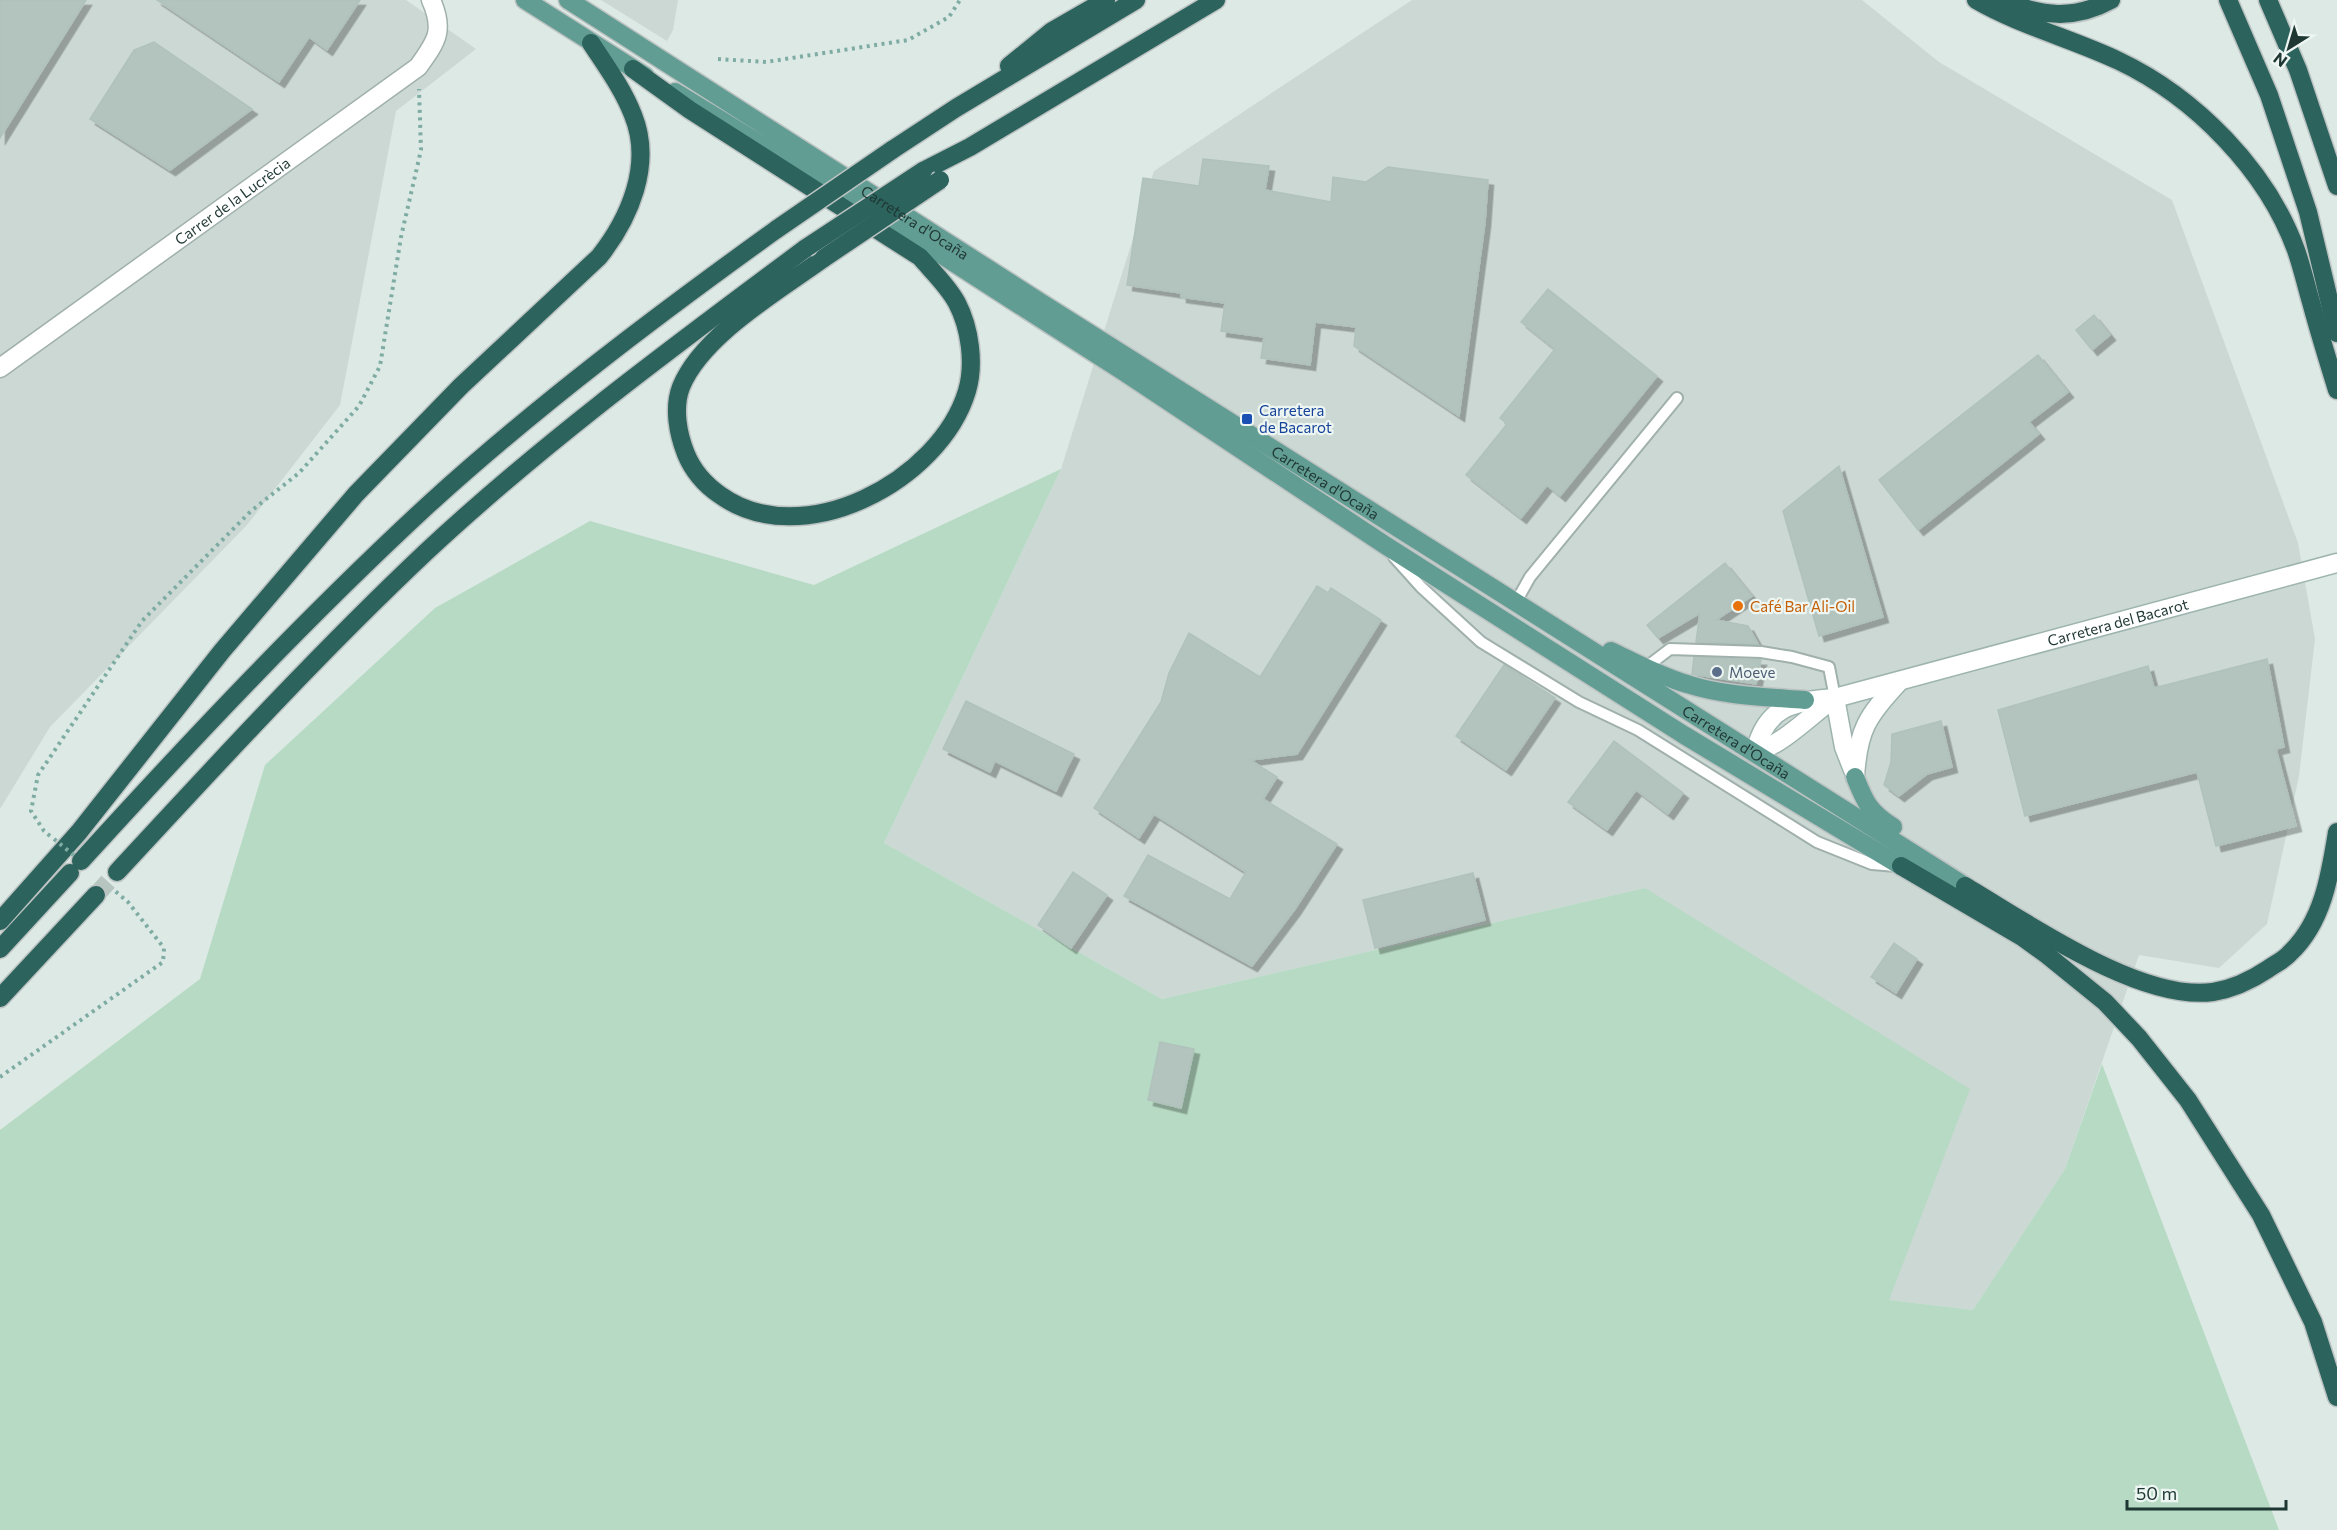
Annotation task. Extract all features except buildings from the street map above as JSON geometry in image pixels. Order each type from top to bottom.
[{"type":"highway","points":[[957,108],[1052,31],[1106,0]]},
{"type":"highway","points":[[0,949],[236,693],[429,505],[602,358],[777,229],[892,150],[1136,0]]},
{"type":"highway","points":[[0,998],[305,672],[427,552],[496,490],[609,396],[806,248],[922,171],[970,147],[1216,0]]},
{"type":"highway","points":[[1976,0],[2120,61],[2156,81],[2186,102],[2216,130],[2248,166],[2277,208],[2296,250],[2337,390]]},
{"type":"highway","points":[[2003,0],[2038,11],[2068,15],[2094,9],[2111,0]]},
{"type":"highway","points":[[2228,0],[2269,95],[2308,212],[2337,333]]},
{"type":"highway","points":[[2268,0],[2298,70],[2337,186]]},
{"type":"highway","points":[[0,921],[79,832],[222,651],[357,494],[461,386],[599,257],[613,239],[626,216],[637,187],[641,151],[634,117],[621,89],[591,43]]},
{"type":"highway","points":[[633,69],[690,110],[920,257],[957,303],[967,330],[971,359],[968,390],[958,414],[937,443],[913,469],[873,495],[840,509],[795,516],[762,514],[732,503],[706,485],[691,466],[680,438],[677,409],[681,388],[693,365],[709,346],[739,320],[824,258],[940,180],[970,147]]},
{"type":"highway","points":[[1965,886],[2082,954],[2138,980],[2181,992],[2214,992],[2254,979],[2290,954],[2310,929],[2329,882],[2337,832]]},
{"type":"highway","points":[[1901,866],[2048,955],[2105,1002],[2139,1038],[2188,1100],[2262,1215],[2313,1322],[2337,1397]]},
{"type":"main road","name":"Carretera d'Ocaña","points":[[525,0],[633,69],[694,102],[934,250],[1124,372],[1384,545],[1732,765],[1901,866]]},
{"type":"main road","name":"Carretera d'Ocaña","points":[[568,0],[1965,886]]},
{"type":"main road","points":[[1418,566],[1488,597],[1735,754],[1755,753],[1761,769],[1812,802],[1879,854]]},
{"type":"main road","points":[[1516,602],[1645,668],[1688,684],[1723,692],[1805,700]]},
{"type":"main road","points":[[1855,777],[1863,800],[1871,811],[1946,860],[1965,886]]},
{"type":"street","name":"Carrer de la Lucrècia","points":[[0,368],[418,67],[437,41],[435,8]]},
{"type":"street","name":"Carretera del Bacarot","points":[[1755,753],[1762,729],[1791,704],[1805,700],[1835,698],[1899,682],[2337,563]]},
{"type":"street","points":[[1855,777],[1857,749],[1866,723],[1881,701],[1899,682]]},
{"type":"street","name":"Carretera del Bacarot","points":[[1755,753],[1786,737],[1835,698]]},
{"type":"street","points":[[1835,698],[1844,747],[1855,777]]},
{"type":"lane","points":[[1516,602],[1530,577],[1677,398]]},
{"type":"lane","points":[[1384,545],[1421,587],[1481,642],[1579,702],[1638,730],[1816,842],[1872,864],[1901,866]]},
{"type":"lane","points":[[1645,668],[1670,649],[1761,652],[1829,667],[1835,698]]},
{"type":"path","points":[[718,59],[766,62],[908,40],[949,17],[960,0]]},
{"type":"path","points":[[78,864],[44,831],[32,811],[38,774],[142,621],[251,511],[299,472],[358,406],[380,366],[401,237],[421,150],[418,67]]},
{"type":"path","points":[[0,1077],[163,962],[164,948],[128,902],[108,885]]},
{"type":"shaded area","points":[[0,0],[406,0],[476,49],[396,111],[340,405],[247,525],[50,727],[0,809]]},
{"type":"shaded area","points":[[601,0],[678,0],[673,30],[667,41]]},
{"type":"shaded area","points":[[1412,0],[1862,0],[1939,62],[2172,200],[2298,543],[2315,639],[2299,776],[2267,924],[2219,968],[2139,955],[2065,1169],[1973,1310],[1888,1300],[1645,888],[1162,999],[884,843],[1061,469],[1154,171]]},
{"type":"green space","points":[[1061,469],[884,843],[1162,999],[1645,888],[1970,1089],[1889,1300],[1973,1310],[2065,1169],[2102,1064],[2279,1530],[0,1530],[0,1130],[200,979],[265,765],[435,608],[590,521],[814,585]]},
{"type":"tunnel","points":[[96,895],[117,872]]},
{"type":"place","name":"Carretera de Bacarot","points":[[1247,419]]},
{"type":"place","name":"Café Bar Ali-Oil","points":[[1738,606]]},
{"type":"place","name":"Moeve","points":[[1717,672]]}]
